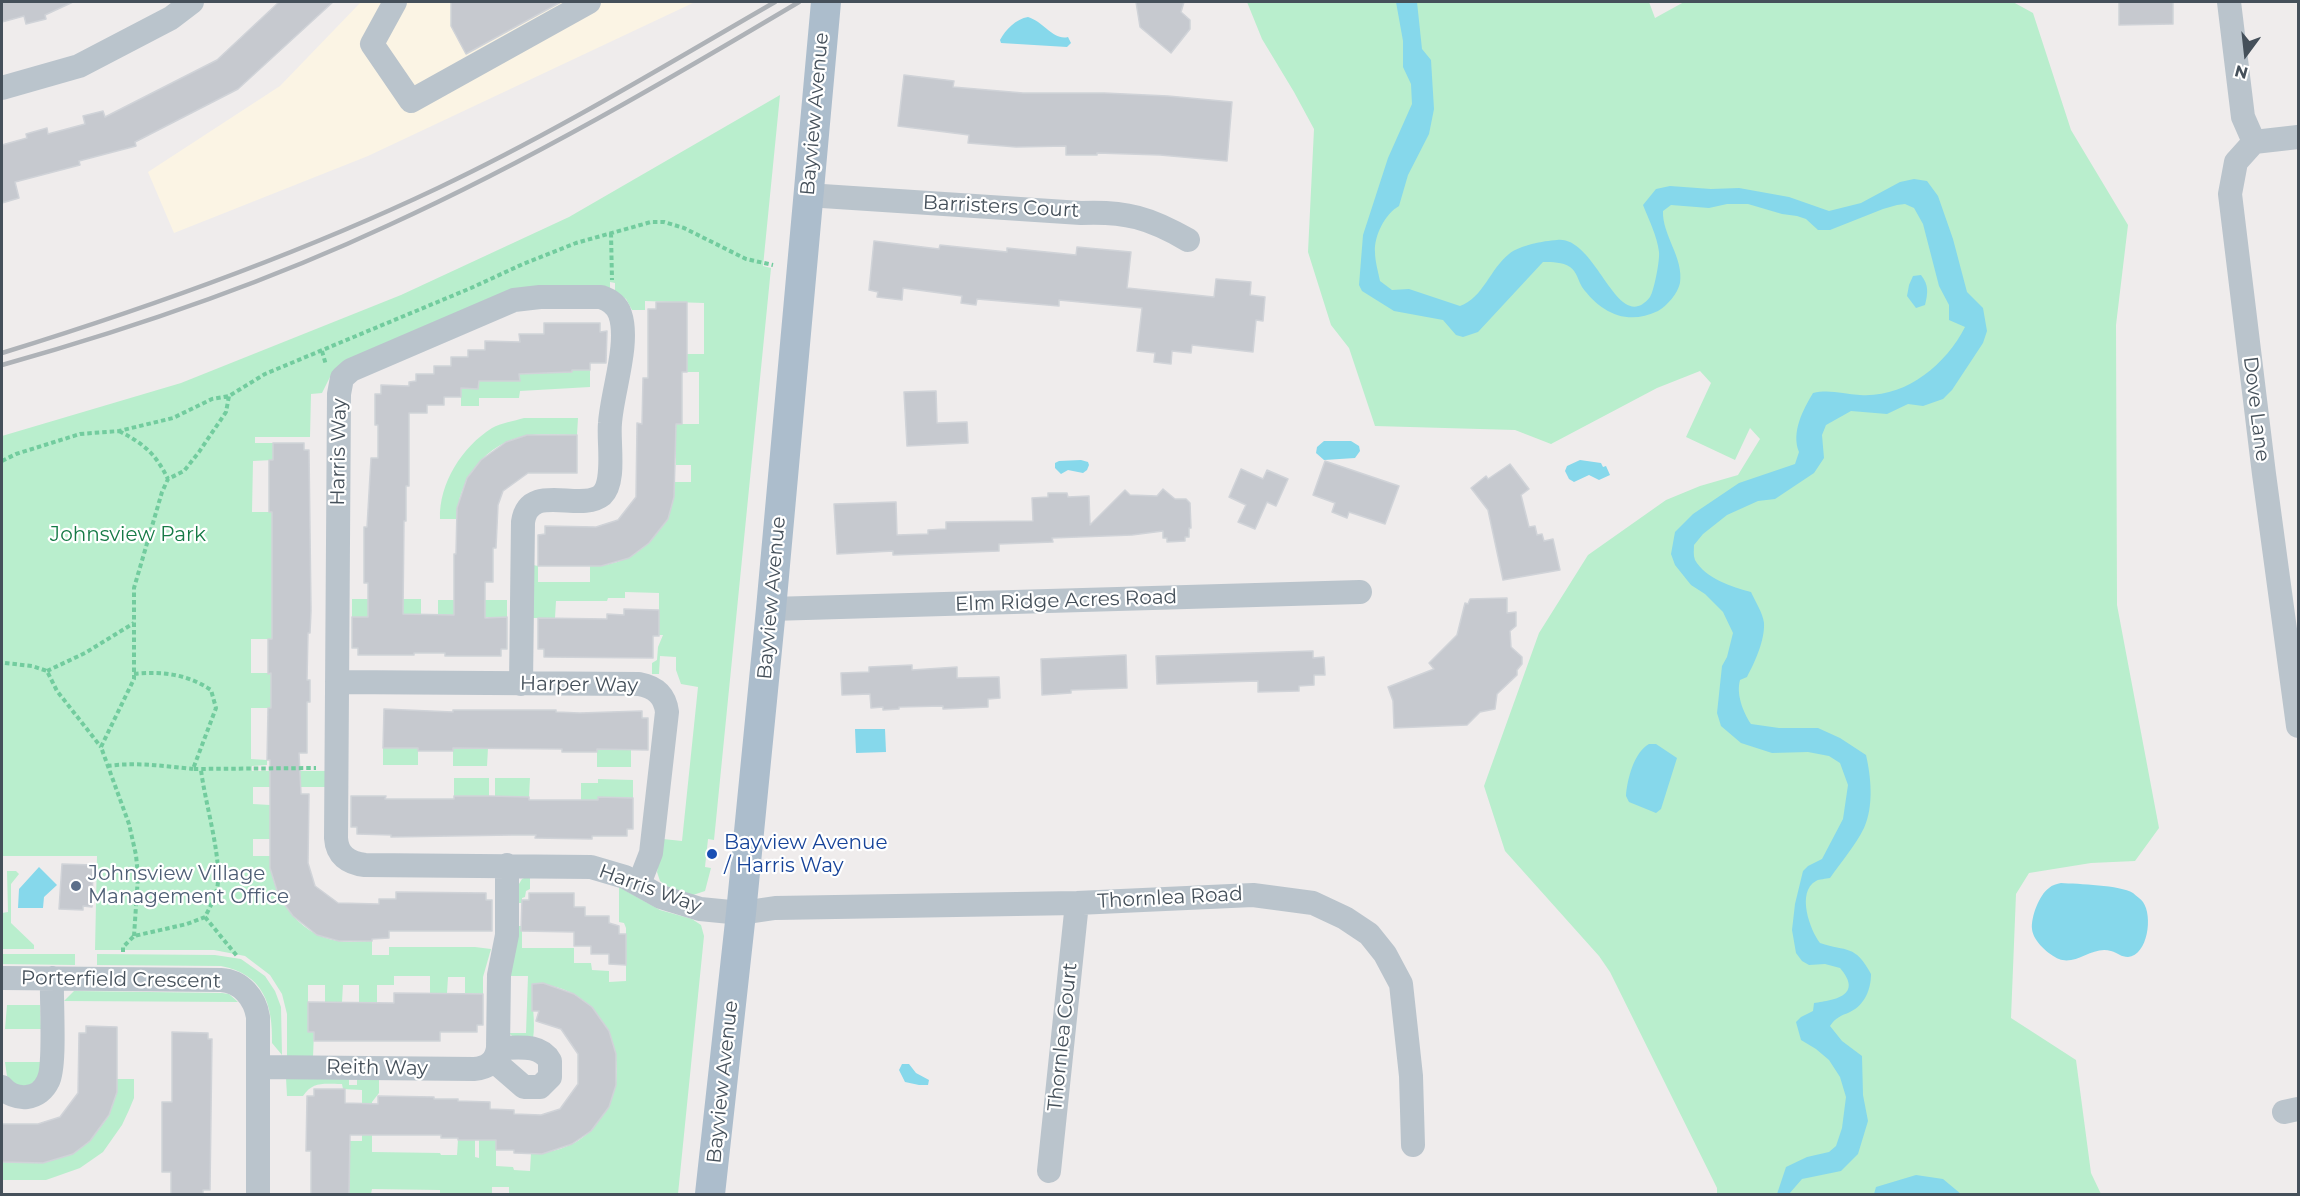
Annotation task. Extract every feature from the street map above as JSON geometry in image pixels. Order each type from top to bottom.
[{"type":"main road","name":"Bayview Avenue","points":[[710,1194],[771,609],[826,2]]},
{"type":"street","points":[[2,88],[80,66],[171,18],[192,2]]},
{"type":"street","points":[[395,2],[372,44],[411,101],[589,2]]},
{"type":"street","points":[[2229,2],[2243,117],[2254,142],[2298,137]]},
{"type":"street","name":"Dove Lane","points":[[2254,142],[2236,162],[2231,179],[2231,213],[2298,726]]},
{"type":"street","name":"Barristers Court","points":[[807,195],[1081,213],[1110,212],[1142,218],[1188,240]]},
{"type":"street","name":"Harris Way","points":[[613,303],[596,297],[540,297],[514,300],[351,370],[340,384],[336,843],[340,853],[348,860],[365,865],[591,867],[625,877],[661,897],[708,910],[741,913]]},
{"type":"street","points":[[521,684],[525,513],[538,501],[592,500],[605,492],[609,483],[610,424],[615,382],[621,359],[621,316],[613,303]]},
{"type":"street","name":"Elm Ridge Acres Road","points":[[771,609],[1360,592]]},
{"type":"street","name":"Harper Way","points":[[337,682],[639,684],[654,689],[664,700],[666,718],[653,838],[648,862],[639,884]]},
{"type":"street","name":"Reith Way","points":[[259,1067],[474,1070],[488,1066],[496,1054],[500,975],[507,935],[507,865]]},
{"type":"street","name":"Thornlea Road","points":[[741,913],[782,907],[1077,903],[1253,895],[1313,903],[1346,918],[1369,934],[1385,954],[1401,984],[1411,1076],[1413,1145]]},
{"type":"street","name":"Thornlea Court","points":[[1049,1171],[1077,903]]},
{"type":"street","name":"Porterfield Crescent","points":[[2,978],[221,980],[235,983],[246,992],[257,1008],[259,1026],[258,1194]]},
{"type":"street","points":[[2,1087],[12,1095],[27,1097],[37,1094],[48,1083],[51,1068],[51,978]]},
{"type":"path","points":[[611,233],[613,303]]},
{"type":"path","points":[[2,461],[16,454],[80,434],[119,431],[173,418],[212,399],[229,396],[226,412],[199,452],[184,471],[168,479],[162,492],[134,588],[134,674],[130,688],[101,747]]},
{"type":"path","points":[[119,431],[148,448],[161,464],[168,479]]},
{"type":"path","points":[[5,663],[32,666],[47,671],[85,653],[134,623]]},
{"type":"path","points":[[47,671],[57,691],[101,747],[129,824],[138,876],[134,936]]},
{"type":"path","points":[[134,674],[153,672],[178,675],[196,680],[211,690],[216,708],[194,769]]},
{"type":"path","points":[[107,766],[131,763],[161,764],[201,770],[336,768]]},
{"type":"path","points":[[123,952],[123,947],[134,936],[187,924],[206,917],[214,899],[218,881],[201,770]]},
{"type":"path","points":[[206,917],[237,956]]},
{"type":"shaded area","points":[[361,2],[695,2],[368,156],[174,233],[148,172],[280,86]]},
{"type":"green space","points":[[1247,2],[1649,2],[1655,18],[1684,2],[2013,2],[2033,13],[2071,130],[2128,225],[2116,325],[2117,605],[2159,828],[2135,861],[2091,863],[2029,873],[2016,894],[2011,1018],[2076,1060],[2091,1173],[2101,1194],[1717,1194],[1717,1188],[1610,972],[1599,956],[1505,851],[1484,786],[1539,633],[1588,555],[1666,500],[1700,486],[1738,475],[1760,439],[1750,428],[1735,460],[1686,437],[1711,383],[1700,371],[1657,388],[1551,444],[1515,430],[1375,426],[1349,348],[1331,325],[1308,252],[1314,129],[1262,39]]},
{"type":"green space","name":"Johnsview Park","points":[[780,95],[763,266],[771,268],[714,840],[708,839],[705,867],[711,868],[705,891],[693,895],[670,888],[660,881],[657,872],[663,839],[682,841],[698,687],[681,684],[676,670],[676,657],[660,656],[659,674],[652,674],[652,663],[657,660],[658,647],[663,635],[659,635],[659,593],[625,592],[625,598],[608,598],[607,601],[556,601],[555,618],[532,618],[533,565],[538,566],[538,582],[590,582],[590,566],[607,565],[623,560],[650,542],[667,515],[674,482],[691,482],[691,465],[676,465],[676,424],[699,424],[699,372],[687,372],[687,354],[704,354],[704,303],[645,301],[645,310],[632,310],[626,299],[615,292],[615,283],[610,282],[610,288],[586,286],[332,373],[322,393],[311,394],[310,437],[255,437],[255,443],[273,443],[273,460],[253,461],[252,512],[272,512],[272,639],[251,639],[251,673],[271,673],[271,708],[251,708],[251,759],[267,760],[267,765],[252,766],[252,771],[328,771],[327,787],[253,787],[253,804],[270,805],[270,839],[253,839],[253,856],[270,856],[275,885],[289,911],[310,931],[324,937],[342,942],[372,941],[372,955],[389,955],[389,947],[491,949],[483,977],[483,994],[465,993],[465,977],[448,977],[447,993],[430,993],[430,976],[394,976],[394,985],[377,985],[377,1003],[359,1002],[359,985],[343,985],[342,1002],[325,1002],[325,985],[308,985],[308,1032],[314,1032],[313,1057],[287,1057],[287,1014],[282,994],[270,975],[245,956],[214,950],[95,950],[97,856],[2,856],[2,436],[181,383],[401,295],[569,217]]},
{"type":"green space","points":[[572,370],[590,370],[590,387],[520,391],[519,398],[479,398],[479,406],[461,406],[461,388],[478,389],[479,381],[519,380],[519,374],[572,372]]},
{"type":"green space","points":[[524,418],[578,418],[577,435],[532,435],[499,446],[477,465],[469,477],[458,504],[457,519],[440,519],[443,492],[448,479],[471,445],[492,428]]},
{"type":"green space","points":[[352,599],[421,599],[421,617],[352,617]]},
{"type":"green space","points":[[438,600],[507,600],[507,617],[438,617]]},
{"type":"green space","points":[[383,748],[418,748],[418,765],[383,765]]},
{"type":"green space","points":[[453,748],[488,748],[487,766],[453,766]]},
{"type":"green space","points":[[597,749],[631,750],[631,767],[597,767]]},
{"type":"green space","points":[[454,778],[489,778],[489,796],[454,796]]},
{"type":"green space","points":[[495,778],[530,778],[529,797],[495,797]]},
{"type":"green space","points":[[598,779],[633,780],[633,798],[599,797],[598,800],[581,800],[581,783],[598,783]]},
{"type":"green space","points":[[7,871],[16,871],[19,874],[11,884],[11,923],[34,945],[34,949],[2,949],[2,913],[8,912]]},
{"type":"green space","points":[[530,875],[530,889],[522,898],[522,903],[519,903],[522,948],[574,948],[574,963],[591,963],[592,970],[609,971],[609,982],[626,981],[626,928],[624,923],[619,922],[619,887],[660,910],[692,919],[701,925],[704,936],[678,1194],[509,1194],[509,1187],[492,1187],[492,1194],[440,1194],[440,1190],[372,1189],[371,1194],[344,1193],[345,1141],[362,1141],[362,1090],[343,1089],[342,1084],[324,1084],[311,1088],[303,1096],[287,1096],[286,1078],[349,1078],[349,1085],[357,1085],[357,1078],[379,1079],[379,1093],[372,1102],[372,1152],[457,1155],[458,1140],[475,1140],[475,1157],[479,1158],[479,1140],[496,1140],[496,1166],[530,1171],[531,1153],[555,1150],[570,1145],[584,1136],[597,1121],[615,1086],[617,1064],[607,1029],[584,1001],[552,986],[533,984],[533,1039],[514,1037],[508,1033],[526,1033],[528,976],[510,976],[519,884],[522,879]]},
{"type":"green space","points":[[2,954],[75,954],[75,965],[2,964]]},
{"type":"green space","points":[[97,954],[215,955],[241,959],[265,976],[275,991],[281,1007],[282,1055],[272,1043],[270,1016],[263,993],[247,976],[221,966],[97,965]]},
{"type":"green space","points":[[74,991],[222,993],[229,994],[238,1002],[64,1001]]},
{"type":"green space","points":[[7,1005],[40,1005],[41,1029],[5,1029]]},
{"type":"green space","points":[[5,1062],[41,1062],[39,1077],[29,1086],[16,1086],[7,1076]]},
{"type":"green space","points":[[116,1079],[134,1079],[134,1098],[122,1125],[103,1152],[80,1168],[46,1180],[2,1180],[2,1162],[44,1163],[90,1141],[109,1116],[116,1094]]},
{"type":"water","points":[[1396,2],[1417,2],[1422,49],[1431,60],[1434,109],[1429,134],[1408,175],[1399,206],[1389,214],[1376,239],[1375,255],[1380,281],[1392,290],[1409,289],[1460,306],[1475,297],[1509,254],[1525,246],[1557,240],[1571,243],[1584,253],[1617,296],[1627,305],[1638,306],[1650,297],[1658,268],[1658,246],[1643,205],[1656,189],[1670,186],[1711,189],[1739,188],[1789,197],[1829,211],[1861,203],[1900,182],[1914,179],[1927,181],[1938,196],[1953,239],[1967,292],[1983,308],[1987,331],[1983,343],[1952,390],[1943,399],[1923,406],[1908,404],[1887,414],[1851,411],[1826,425],[1822,435],[1824,458],[1814,473],[1775,499],[1758,501],[1727,515],[1703,534],[1694,545],[1694,558],[1699,566],[1720,581],[1751,592],[1762,615],[1764,630],[1759,651],[1747,677],[1740,680],[1739,685],[1741,703],[1751,724],[1779,728],[1818,728],[1840,738],[1866,755],[1869,773],[1871,792],[1864,828],[1830,878],[1817,880],[1810,886],[1806,902],[1809,921],[1820,943],[1855,953],[1871,974],[1868,991],[1860,1005],[1830,1026],[1842,1041],[1862,1056],[1863,1095],[1868,1121],[1858,1154],[1841,1171],[1802,1179],[1789,1194],[1777,1194],[1786,1167],[1807,1157],[1829,1152],[1836,1146],[1842,1128],[1846,1097],[1840,1077],[1829,1060],[1801,1040],[1796,1022],[1813,1011],[1814,1003],[1838,998],[1844,994],[1849,984],[1840,968],[1825,964],[1809,965],[1802,961],[1796,953],[1792,930],[1795,904],[1803,871],[1822,859],[1843,819],[1848,785],[1840,763],[1829,756],[1808,752],[1772,753],[1741,743],[1721,726],[1717,713],[1722,666],[1727,657],[1733,633],[1723,612],[1705,594],[1691,585],[1675,565],[1671,554],[1675,532],[1693,514],[1739,483],[1795,464],[1799,452],[1797,429],[1813,393],[1877,395],[1908,385],[1935,366],[1957,341],[1965,327],[1949,320],[1949,305],[1939,286],[1923,224],[1914,208],[1905,204],[1883,209],[1830,230],[1818,230],[1806,219],[1748,204],[1727,204],[1709,208],[1671,205],[1663,211],[1664,220],[1679,265],[1680,283],[1675,295],[1665,306],[1647,315],[1625,317],[1606,310],[1589,296],[1570,267],[1561,263],[1547,262],[1543,262],[1478,332],[1463,337],[1456,335],[1443,320],[1394,311],[1362,291],[1359,285],[1363,235],[1388,158],[1412,104],[1411,84],[1403,67],[1403,41]]},
{"type":"water","points":[[1028,17],[1053,34],[1068,37],[1071,43],[1067,47],[1001,43],[1000,40],[1008,28],[1015,22]]},
{"type":"water","points":[[1921,275],[1927,286],[1927,297],[1925,305],[1916,308],[1907,296],[1913,276]]},
{"type":"water","points":[[1324,441],[1351,441],[1359,446],[1360,451],[1355,458],[1324,460],[1316,453],[1317,447]]},
{"type":"water","points":[[1580,460],[1601,463],[1603,467],[1606,466],[1610,475],[1599,480],[1589,475],[1574,482],[1569,479],[1565,471],[1567,466]]},
{"type":"water","points":[[1059,461],[1088,462],[1089,465],[1083,473],[1068,470],[1061,474],[1055,468],[1055,463]]},
{"type":"water","points":[[855,729],[885,729],[886,752],[856,753]]},
{"type":"water","points":[[1649,744],[1656,744],[1677,758],[1661,809],[1656,813],[1629,802],[1626,796],[1635,760]]},
{"type":"water","points":[[39,867],[57,885],[44,897],[43,908],[18,908],[19,889]]},
{"type":"water","points":[[2061,883],[2098,885],[2133,893],[2143,902],[2148,916],[2147,934],[2140,950],[2128,957],[2104,950],[2072,960],[2059,959],[2046,951],[2033,934],[2033,919],[2036,907],[2045,891]]},
{"type":"water","points":[[902,1064],[909,1064],[916,1073],[929,1080],[928,1085],[905,1082],[899,1070]]},
{"type":"water","points":[[1916,1175],[1943,1179],[1961,1194],[1874,1194],[1876,1187]]},
{"type":"building","points":[[2,2],[73,2],[45,15],[46,19],[26,24],[24,16],[2,22]]},
{"type":"building","points":[[279,2],[333,2],[238,89],[135,142],[136,146],[79,161],[80,165],[15,182],[19,198],[2,203],[2,145],[27,138],[26,134],[47,128],[48,134],[85,124],[83,116],[103,111],[105,117],[217,60]]},
{"type":"building","points":[[451,2],[561,2],[466,54],[451,26]]},
{"type":"building","points":[[1136,2],[1184,2],[1181,12],[1190,20],[1190,29],[1171,53],[1140,27]]},
{"type":"building","points":[[2119,2],[2173,2],[2173,24],[2119,25]]},
{"type":"building","points":[[904,75],[954,81],[953,87],[1023,93],[1104,93],[1232,102],[1227,161],[1160,155],[1097,153],[1097,155],[1066,155],[1066,146],[1016,147],[968,143],[969,135],[898,126]]},
{"type":"building","points":[[874,241],[939,249],[940,245],[1007,252],[1007,248],[1076,255],[1077,247],[1131,252],[1127,288],[1214,297],[1216,279],[1251,282],[1250,295],[1265,297],[1263,321],[1256,320],[1253,352],[1192,345],[1191,353],[1172,351],[1171,364],[1154,362],[1155,353],[1137,351],[1142,308],[1059,300],[1059,306],[977,299],[976,305],[961,303],[962,296],[903,288],[902,300],[877,297],[878,292],[869,290]]},
{"type":"building","points":[[656,302],[687,302],[687,372],[682,372],[682,424],[676,424],[674,497],[668,519],[649,543],[629,558],[601,566],[538,566],[538,535],[545,534],[545,526],[596,527],[618,520],[636,497],[637,423],[642,424],[643,378],[648,378],[648,309],[656,309]]},
{"type":"building","points":[[544,323],[600,323],[600,332],[607,331],[606,363],[590,363],[590,370],[519,374],[520,381],[479,381],[478,389],[461,388],[461,397],[444,397],[444,405],[427,405],[427,413],[409,413],[409,486],[406,486],[406,521],[404,521],[403,614],[454,615],[457,508],[467,478],[481,460],[506,442],[527,435],[577,435],[577,473],[528,473],[503,491],[498,505],[496,548],[493,548],[493,582],[485,582],[485,618],[507,617],[507,649],[501,649],[501,656],[445,656],[445,653],[358,655],[358,648],[352,648],[352,617],[368,617],[368,583],[364,583],[364,527],[367,527],[371,458],[378,458],[375,394],[381,394],[381,385],[409,386],[409,382],[416,381],[416,374],[434,374],[434,366],[451,366],[451,357],[468,357],[468,350],[485,350],[485,341],[520,342],[519,334],[544,334]]},
{"type":"building","points":[[936,391],[937,423],[967,422],[968,443],[907,446],[904,392]]},
{"type":"building","points":[[273,443],[304,443],[304,450],[309,450],[311,611],[307,680],[310,680],[310,702],[307,702],[307,753],[299,753],[301,794],[309,794],[308,863],[315,886],[338,903],[379,904],[379,899],[396,899],[396,892],[486,893],[486,900],[492,900],[492,931],[389,931],[389,938],[372,939],[372,941],[339,941],[317,935],[293,916],[279,897],[270,868],[270,760],[267,760],[268,708],[271,708],[268,639],[272,639],[272,512],[269,512],[269,460],[273,460]]},
{"type":"building","points":[[1325,461],[1399,486],[1385,524],[1349,512],[1347,518],[1332,512],[1335,503],[1313,495]]},
{"type":"building","points":[[1510,464],[1529,489],[1521,495],[1529,527],[1535,526],[1537,535],[1542,534],[1544,541],[1553,539],[1560,570],[1503,580],[1488,510],[1471,488],[1486,476],[1488,479]]},
{"type":"building","points":[[1241,469],[1263,479],[1267,470],[1288,479],[1276,506],[1267,502],[1255,529],[1238,522],[1246,505],[1229,497]]},
{"type":"building","points":[[1163,489],[1175,499],[1186,499],[1190,503],[1191,528],[1189,528],[1189,537],[1185,537],[1185,541],[1167,542],[1167,538],[1163,538],[1163,531],[1132,535],[1052,538],[1053,542],[999,544],[999,551],[893,555],[893,551],[837,554],[834,504],[896,502],[897,535],[928,534],[928,530],[946,529],[946,522],[1033,521],[1032,498],[1048,497],[1048,493],[1067,493],[1068,497],[1089,496],[1090,525],[1125,490],[1130,495],[1157,496]]},
{"type":"building","points":[[1507,598],[1507,613],[1516,612],[1516,626],[1510,631],[1511,647],[1522,657],[1522,664],[1517,670],[1517,675],[1497,694],[1495,709],[1480,712],[1467,725],[1394,728],[1393,701],[1388,687],[1434,669],[1429,663],[1457,635],[1465,603],[1468,604],[1470,599]]},
{"type":"building","points":[[624,609],[659,610],[659,636],[653,636],[653,658],[544,657],[544,649],[538,649],[538,618],[607,619],[607,614],[624,615]]},
{"type":"building","points":[[1313,651],[1313,658],[1324,657],[1325,675],[1314,675],[1314,685],[1299,686],[1299,691],[1258,692],[1258,681],[1157,684],[1156,656]]},
{"type":"building","points":[[1126,655],[1127,688],[1071,690],[1071,693],[1042,695],[1041,659]]},
{"type":"building","points":[[912,665],[912,670],[957,667],[957,678],[999,677],[1000,698],[988,699],[988,707],[943,709],[943,706],[899,707],[899,709],[883,710],[883,707],[871,708],[870,694],[842,695],[841,673],[869,672],[869,667]]},
{"type":"building","points":[[384,709],[453,712],[453,710],[556,710],[556,712],[580,713],[642,711],[642,718],[648,718],[648,750],[597,749],[597,752],[562,752],[562,749],[453,748],[453,751],[418,751],[418,748],[383,748]]},
{"type":"building","points":[[351,796],[386,796],[385,799],[454,799],[454,796],[529,797],[529,800],[633,798],[633,829],[627,829],[627,836],[592,836],[592,839],[535,838],[536,835],[391,837],[391,835],[357,834],[357,827],[351,827]]},
{"type":"building","name":"Johnsview Village Management Office","points":[[62,864],[93,865],[92,907],[83,906],[83,910],[59,909]]},
{"type":"building","points":[[529,893],[574,893],[574,907],[585,907],[585,916],[609,916],[609,923],[619,926],[619,934],[626,934],[626,965],[609,964],[609,954],[591,954],[591,946],[574,946],[574,932],[521,931],[522,900],[529,900]]},
{"type":"building","points":[[543,983],[574,994],[592,1007],[609,1031],[616,1054],[616,1085],[609,1107],[591,1131],[572,1144],[542,1154],[496,1150],[496,1140],[458,1140],[458,1138],[441,1138],[441,1135],[350,1135],[349,1194],[311,1194],[311,1151],[306,1151],[307,1096],[314,1096],[314,1089],[345,1089],[345,1103],[378,1104],[378,1096],[434,1097],[434,1099],[490,1102],[490,1109],[514,1110],[514,1114],[541,1115],[560,1109],[578,1084],[578,1054],[561,1029],[536,1021],[539,1011],[532,1011],[532,984]]},
{"type":"building","points":[[394,993],[483,994],[483,1025],[477,1025],[477,1032],[440,1032],[440,1041],[314,1041],[314,1032],[308,1032],[308,1002],[394,1003]]},
{"type":"building","points":[[86,1026],[117,1027],[117,1092],[109,1115],[90,1141],[73,1154],[43,1163],[2,1162],[2,1124],[38,1124],[60,1117],[78,1093],[79,1033],[86,1033]]},
{"type":"building","points":[[172,1032],[208,1033],[208,1039],[212,1039],[210,1190],[203,1190],[203,1194],[171,1194],[171,1172],[162,1172],[162,1102],[172,1102]]},
{"type":"railway","points":[[2,353],[113,317],[277,258],[438,188],[524,145],[775,2]]},
{"type":"railway","points":[[2,365],[101,336],[198,303],[295,266],[389,225],[546,147],[799,2]]},
{"type":"place","name":"Bayview Avenue / Harris Way","points":[[712,854]]},
{"type":"place","name":"Johnsview Village Management Office","points":[[76,886]]}]
